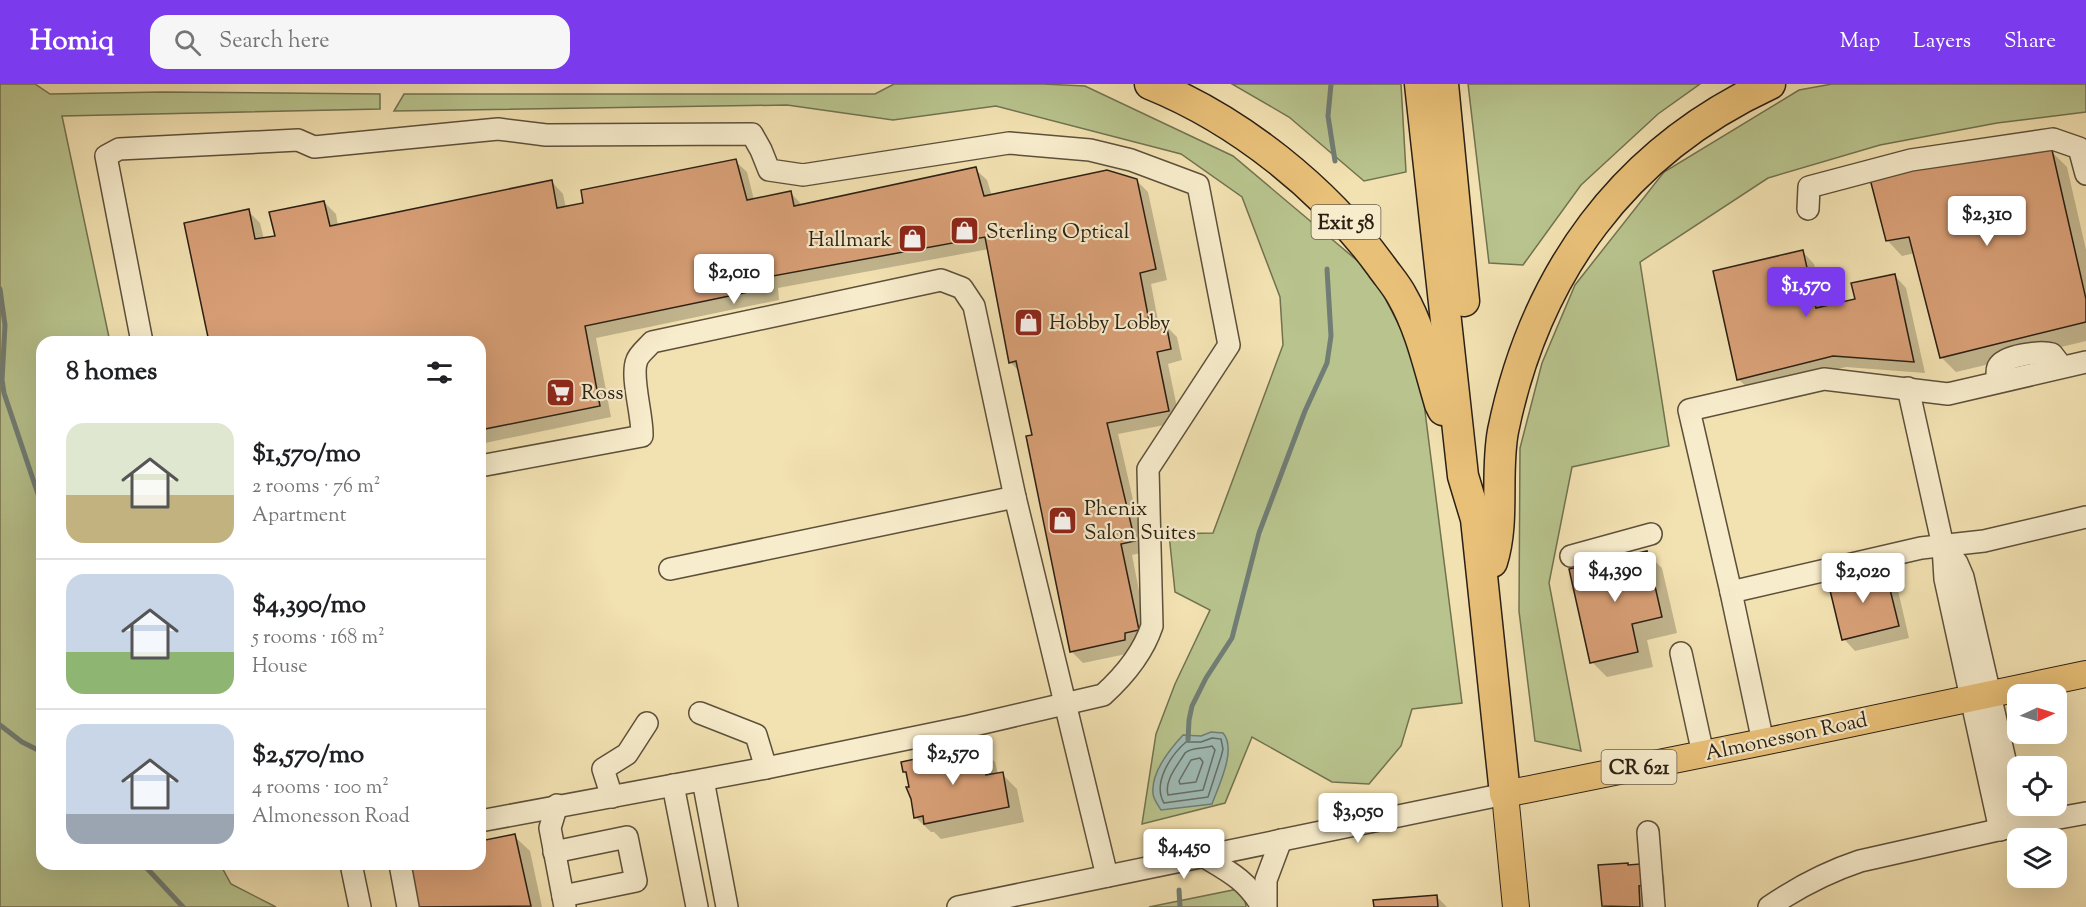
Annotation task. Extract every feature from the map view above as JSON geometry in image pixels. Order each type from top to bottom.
[{"type":"highway","name":"Exit 58","points":[[1150,84],[1209,113],[1248,138],[1293,173],[1339,214],[1369,249],[1402,296],[1421,341],[1440,404],[1458,432]]},
{"type":"highway","points":[[1483,588],[1498,543],[1499,479],[1503,434],[1513,386],[1530,337],[1549,293],[1582,239],[1615,196],[1647,165],[1706,118],[1770,84]]},
{"type":"highway","name":"Exit 58","points":[[1433,96],[1458,432],[1463,476],[1476,519]]},
{"type":"highway","points":[[1433,96],[1481,474],[1476,519],[1505,794]]},
{"type":"main road","name":"Almonesson Road","points":[[1505,794],[2086,674]]},
{"type":"main road","points":[[1505,794],[1516,907]]},
{"type":"street","points":[[141,336],[106,156],[119,149],[298,140],[314,147],[498,129],[546,135],[752,134],[769,170],[802,175],[1009,143],[1090,150],[1131,160],[1198,185],[1229,345],[1148,469],[1152,626],[1147,639],[1119,681],[1103,695],[1066,704],[766,768],[486,820]]},
{"type":"street","points":[[1808,209],[1809,187],[1911,160],[2053,139],[2079,148],[2086,174]]},
{"type":"street","points":[[486,465],[642,436],[643,423],[635,378],[637,360],[652,342],[941,280],[962,288],[974,306],[1016,497],[1107,876]]},
{"type":"street","points":[[1763,742],[1689,410],[1824,379],[1948,394],[2086,362]]},
{"type":"street","points":[[1908,388],[1943,546],[1945,579],[1981,695],[2010,828],[2086,813]]},
{"type":"street","points":[[670,569],[1016,497]]},
{"type":"street","points":[[1731,592],[1921,548],[1984,541],[2086,517]]},
{"type":"street","points":[[1571,556],[1652,534]]},
{"type":"street","points":[[1682,653],[1703,754]]},
{"type":"street","points":[[700,713],[756,735],[766,768]]},
{"type":"street","points":[[612,797],[603,769],[627,754],[647,723]]},
{"type":"street","points":[[703,780],[727,907]]},
{"type":"street","points":[[673,785],[697,907]]},
{"type":"street","name":"Almonesson Road","points":[[958,907],[1505,794]]},
{"type":"street","points":[[554,852],[627,837],[636,881],[564,901],[554,852],[550,828],[557,805]]},
{"type":"street","points":[[1769,907],[1798,887],[1834,869],[1860,861],[2007,829]]},
{"type":"street","points":[[1648,832],[1654,907]]},
{"type":"street","points":[[1264,907],[1266,880],[1281,840]]},
{"type":"street","points":[[1203,856],[1250,887],[1264,907]]},
{"type":"street","points":[[352,870],[360,907]]},
{"type":"street","points":[[401,870],[408,907]]},
{"type":"green space","points":[[0,84],[35,84],[50,94],[162,92],[380,94],[380,109],[62,116],[109,336],[36,336],[36,870],[223,870],[231,884],[276,907],[0,907]]},
{"type":"green space","points":[[894,84],[1085,86],[1233,156],[1372,273],[1419,364],[1462,703],[1412,709],[1401,746],[1369,784],[1332,782],[1252,737],[1225,803],[1142,824],[1156,734],[1175,684],[1210,610],[1175,592],[1169,534],[1213,533],[1283,345],[1280,297],[1242,197],[1181,154],[996,106],[893,120],[787,105],[394,111],[404,94],[875,94]]},
{"type":"green space","points":[[1232,84],[1401,84],[1406,172],[1364,181],[1289,117]]},
{"type":"green space","points":[[1468,84],[1700,84],[1658,114],[1581,185],[1523,265],[1489,263]]},
{"type":"green space","points":[[1832,84],[2086,84],[2086,112],[1997,123],[1880,145],[1768,178],[1640,262],[1669,446],[1572,467],[1549,583],[1581,751],[1535,741],[1519,611],[1520,448],[1542,363],[1575,285],[1664,172],[1799,90]]},
{"type":"green space","points":[[1243,888],[1246,907],[1149,907]]},
{"type":"water","points":[[1211,732],[1223,733],[1228,748],[1228,757],[1212,804],[1161,810],[1154,797],[1153,785],[1162,762],[1183,735],[1201,736]]},
{"type":"building","points":[[2052,150],[2086,299],[2086,322],[1940,358],[1909,237],[1886,241],[1870,179],[1927,165]]},
{"type":"building","points":[[736,159],[747,200],[791,191],[794,206],[976,167],[984,196],[1107,170],[1137,179],[1156,269],[1140,273],[1150,326],[1166,323],[1171,349],[1157,352],[1169,411],[1107,423],[1135,541],[1121,544],[1139,630],[1125,633],[1125,640],[1070,652],[1026,436],[1032,435],[1016,361],[1009,363],[985,237],[767,277],[768,288],[585,326],[600,406],[486,429],[486,336],[208,336],[184,223],[249,209],[255,239],[275,236],[269,212],[324,201],[330,226],[552,180],[557,208],[583,203],[581,190]]},
{"type":"building","points":[[1803,250],[1816,308],[1855,299],[1851,283],[1895,274],[1914,362],[1833,356],[1737,380],[1713,271]]},
{"type":"building","points":[[1647,551],[1662,617],[1632,624],[1638,652],[1590,663],[1569,569]]},
{"type":"building","points":[[1885,569],[1899,626],[1842,640],[1828,582]]},
{"type":"building","points":[[980,745],[986,775],[1003,772],[1009,807],[924,824],[923,816],[914,818],[911,799],[906,787],[909,787],[906,772],[903,772],[901,762]]},
{"type":"building","points":[[515,834],[531,906],[418,907],[411,870],[486,870],[486,840]]},
{"type":"building","points":[[1628,863],[1628,865],[1653,863],[1647,885],[1639,886],[1640,907],[1602,906],[1598,865]]},
{"type":"building","points":[[1437,895],[1438,907],[1374,907],[1373,900]]},
{"type":"waterway","points":[[1331,84],[1328,116],[1335,161]]},
{"type":"waterway","points":[[1188,740],[1192,706],[1206,678],[1232,638],[1259,533],[1305,411],[1327,363],[1331,336],[1327,269]]},
{"type":"waterway","points":[[0,289],[5,325],[2,380],[4,393],[36,488]]},
{"type":"waterway","points":[[0,725],[22,742],[36,749]]},
{"type":"waterway","points":[[149,870],[183,907]]},
{"type":"waterway","points":[[1179,890],[1180,907]]},
{"type":"place","name":"Sterling Optical","points":[[965,231]]},
{"type":"place","name":"Hallmark","points":[[913,239]]},
{"type":"place","name":"Hobby Lobby","points":[[1028,322]]},
{"type":"place","name":"Ross","points":[[560,392]]},
{"type":"place","name":"Phenix Salon Suites","points":[[1063,520]]}]
